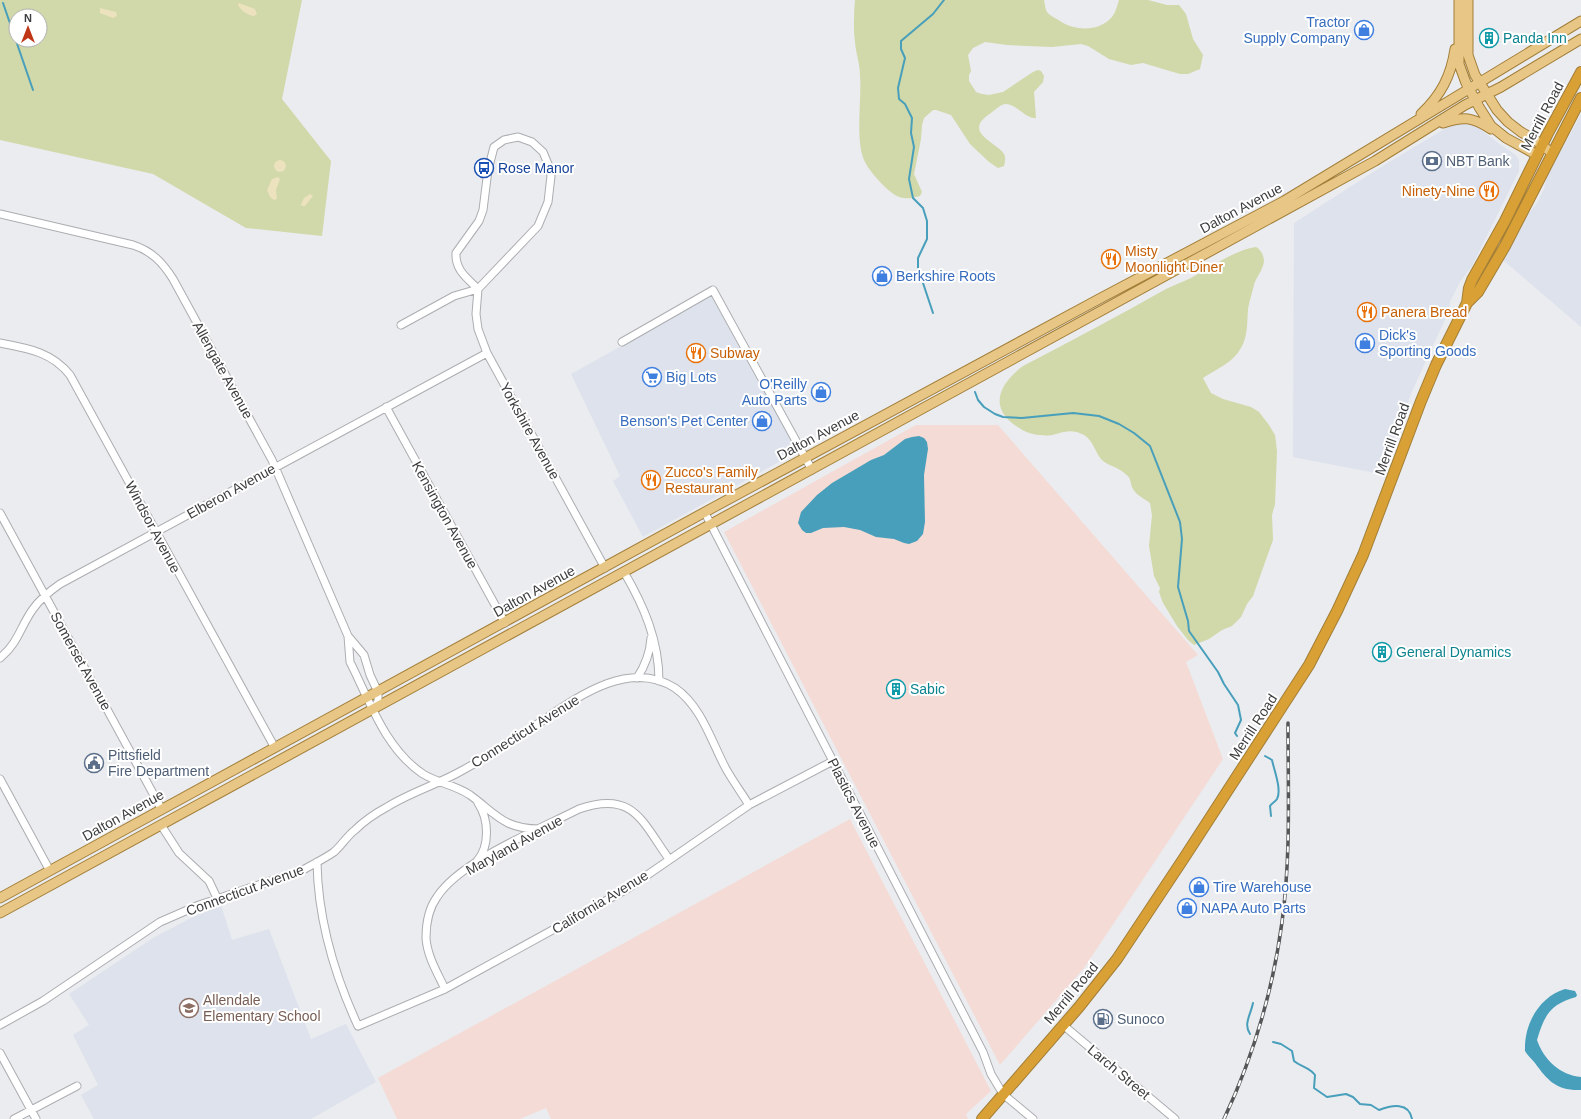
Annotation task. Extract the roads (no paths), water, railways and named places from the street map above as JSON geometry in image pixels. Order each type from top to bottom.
[{"type":"highway","name":"Merrill Road","points":[[982,1119],[1064,1025],[1105,975],[1138,928],[1277,716],[1319,646],[1363,556],[1426,388],[1467,303],[1472,280],[1505,221],[1537,155],[1581,72]]},
{"type":"highway","name":"Merrill Road","points":[[1467,303],[1482,286],[1510,236],[1581,98]]},
{"type":"main road","points":[[1459,0],[1459,64],[1462,73],[1475,100],[1492,126],[1506,138]]},
{"type":"main road","points":[[1468,0],[1468,55],[1471,68],[1497,110],[1508,122],[1542,146],[1550,158]]},
{"type":"main road","name":"Dalton Avenue","points":[[0,913],[812,470],[1285,205],[1302,191],[1581,21]]},
{"type":"main road","points":[[1408,126],[1432,103],[1447,80],[1453,61],[1459,22]]},
{"type":"main road","name":"Dalton Avenue","points":[[0,898],[1099,299],[1285,205],[1302,201],[1375,161],[1465,105],[1487,94],[1581,39]]},
{"type":"main road","points":[[1430,128],[1453,120],[1471,118],[1537,155]]},
{"type":"street","points":[[402,325],[454,296],[478,289],[538,226],[548,202],[551,176],[543,152],[532,142],[518,137],[504,140],[494,147],[488,170],[484,210],[479,221],[456,253],[456,260],[460,272],[478,289]]},
{"type":"street","points":[[1537,155],[1550,158]]},
{"type":"street","name":"Allengate Avenue","points":[[0,214],[141,247],[156,256],[162,263],[173,279],[275,467],[348,636],[364,655],[370,675],[378,692]]},
{"type":"street","name":"Yorkshire Avenue","points":[[478,289],[476,314],[478,329],[487,353],[605,568]]},
{"type":"street","points":[[622,342],[713,290],[812,470]]},
{"type":"street","name":"Windsor Avenue","points":[[0,343],[46,354],[64,366],[76,385],[275,748]]},
{"type":"street","name":"Elberon Avenue","points":[[0,658],[14,644],[32,610],[45,595],[65,581],[487,353]]},
{"type":"street","name":"Kensington Avenue","points":[[386,407],[505,623]]},
{"type":"street","name":"Somerset Avenue","points":[[0,513],[162,810]]},
{"type":"street","name":"Plastics Avenue","points":[[705,513],[983,1052],[992,1074],[1003,1094]]},
{"type":"street","points":[[624,572],[636,593],[651,630],[659,669],[659,681]]},
{"type":"street","points":[[636,678],[642,670],[650,648],[651,630]]},
{"type":"street","name":"Allengate Avenue","points":[[348,636],[350,662],[391,742],[406,760],[425,775],[458,788],[506,823],[519,828],[539,829]]},
{"type":"street","name":"Connecticut Avenue","points":[[0,1025],[43,1001],[160,922],[217,898],[303,870],[335,851],[355,829],[388,806],[462,771],[499,749],[576,698],[614,681],[636,678],[654,679],[676,689],[692,704],[706,728],[725,767],[749,805]]},
{"type":"street","points":[[373,709],[378,701],[378,692]]},
{"type":"street","name":"California Avenue","points":[[317,862],[324,932],[333,965],[358,1026],[445,990],[627,889],[749,805],[833,761]]},
{"type":"street","points":[[0,779],[50,871]]},
{"type":"street","points":[[474,864],[482,854],[486,832],[482,812],[476,800]]},
{"type":"street","name":"Maryland Avenue","points":[[445,990],[433,964],[426,938],[431,908],[437,897],[449,883],[486,856],[579,809],[595,804],[619,804],[630,809],[643,820],[669,860]]},
{"type":"street","points":[[161,825],[179,853],[209,881],[217,898]]},
{"type":"street","name":"Larch Street","points":[[1064,1025],[1175,1119]]},
{"type":"street","points":[[0,1053],[36,1119]]},
{"type":"street","points":[[14,1119],[77,1086]]},
{"type":"street","points":[[1003,1094],[1033,1119]]},
{"type":"water","points":[[919,436],[924,438],[927,442],[928,449],[924,475],[925,522],[923,534],[917,541],[909,544],[894,539],[876,537],[860,530],[844,527],[823,528],[811,533],[806,533],[802,530],[798,523],[801,512],[817,495],[832,483],[871,460],[884,455],[905,439]]},
{"type":"water","points":[[1565,989],[1575,991],[1577,995],[1576,997],[1560,1003],[1549,1012],[1542,1024],[1537,1040],[1548,1060],[1560,1070],[1573,1076],[1581,1077],[1581,1090],[1566,1089],[1554,1084],[1544,1075],[1525,1051],[1527,1031],[1535,1013],[1548,998]]},
{"type":"waterway","points":[[933,313],[918,268],[918,258],[927,239],[927,221],[923,208],[913,198],[909,179],[914,147],[911,133],[912,118],[905,104],[899,99],[898,88],[905,58],[901,49],[901,41],[933,14],[944,0]]},
{"type":"waterway","points":[[3,3],[33,90]]},
{"type":"waterway","points":[[975,392],[978,400],[984,407],[1003,417],[1022,418],[1073,413],[1099,416],[1119,424],[1134,433],[1150,446],[1180,522],[1182,539],[1178,587],[1188,621],[1189,631],[1218,672],[1238,705],[1241,720],[1235,733],[1237,736]]},
{"type":"waterway","points":[[1265,756],[1272,760],[1279,791],[1277,799],[1270,806],[1271,816]]},
{"type":"waterway","points":[[1250,1034],[1247,1023],[1253,1003]]},
{"type":"waterway","points":[[1273,1042],[1281,1044],[1292,1051],[1294,1061],[1310,1070],[1315,1075],[1314,1088],[1327,1097],[1346,1094],[1353,1097],[1360,1104],[1371,1105],[1379,1110],[1394,1106],[1404,1107],[1412,1119]]},
{"type":"railway","points":[[1224,1119],[1253,1047],[1267,998],[1278,947],[1287,872],[1288,723]]},
{"type":"place","name":"Tractor Supply Company","points":[[1364,30]]},
{"type":"place","name":"Panda Inn","points":[[1489,38]]},
{"type":"place","name":"NBT Bank","points":[[1432,161]]},
{"type":"place","name":"Rose Manor","points":[[484,168]]},
{"type":"place","name":"Ninety-Nine","points":[[1489,191]]},
{"type":"place","name":"Misty Moonlight Diner","points":[[1111,259]]},
{"type":"place","name":"Berkshire Roots","points":[[882,276]]},
{"type":"place","name":"Panera Bread","points":[[1367,312]]},
{"type":"place","name":"Dick's Sporting Goods","points":[[1365,343]]},
{"type":"place","name":"Subway","points":[[696,353]]},
{"type":"place","name":"Big Lots","points":[[652,377]]},
{"type":"place","name":"O'Reilly Auto Parts","points":[[821,392]]},
{"type":"place","name":"Benson's Pet Center","points":[[762,421]]},
{"type":"place","name":"Zucco's Family Restaurant","points":[[651,480]]},
{"type":"place","name":"General Dynamics","points":[[1382,652]]},
{"type":"place","name":"Sabic","points":[[896,689]]},
{"type":"place","name":"Pittsfield Fire Department","points":[[94,763]]},
{"type":"place","name":"Tire Warehouse","points":[[1199,887]]},
{"type":"place","name":"NAPA Auto Parts","points":[[1187,908]]},
{"type":"place","name":"Allendale Elementary School","points":[[189,1008]]},
{"type":"place","name":"Sunoco","points":[[1103,1019]]}]
